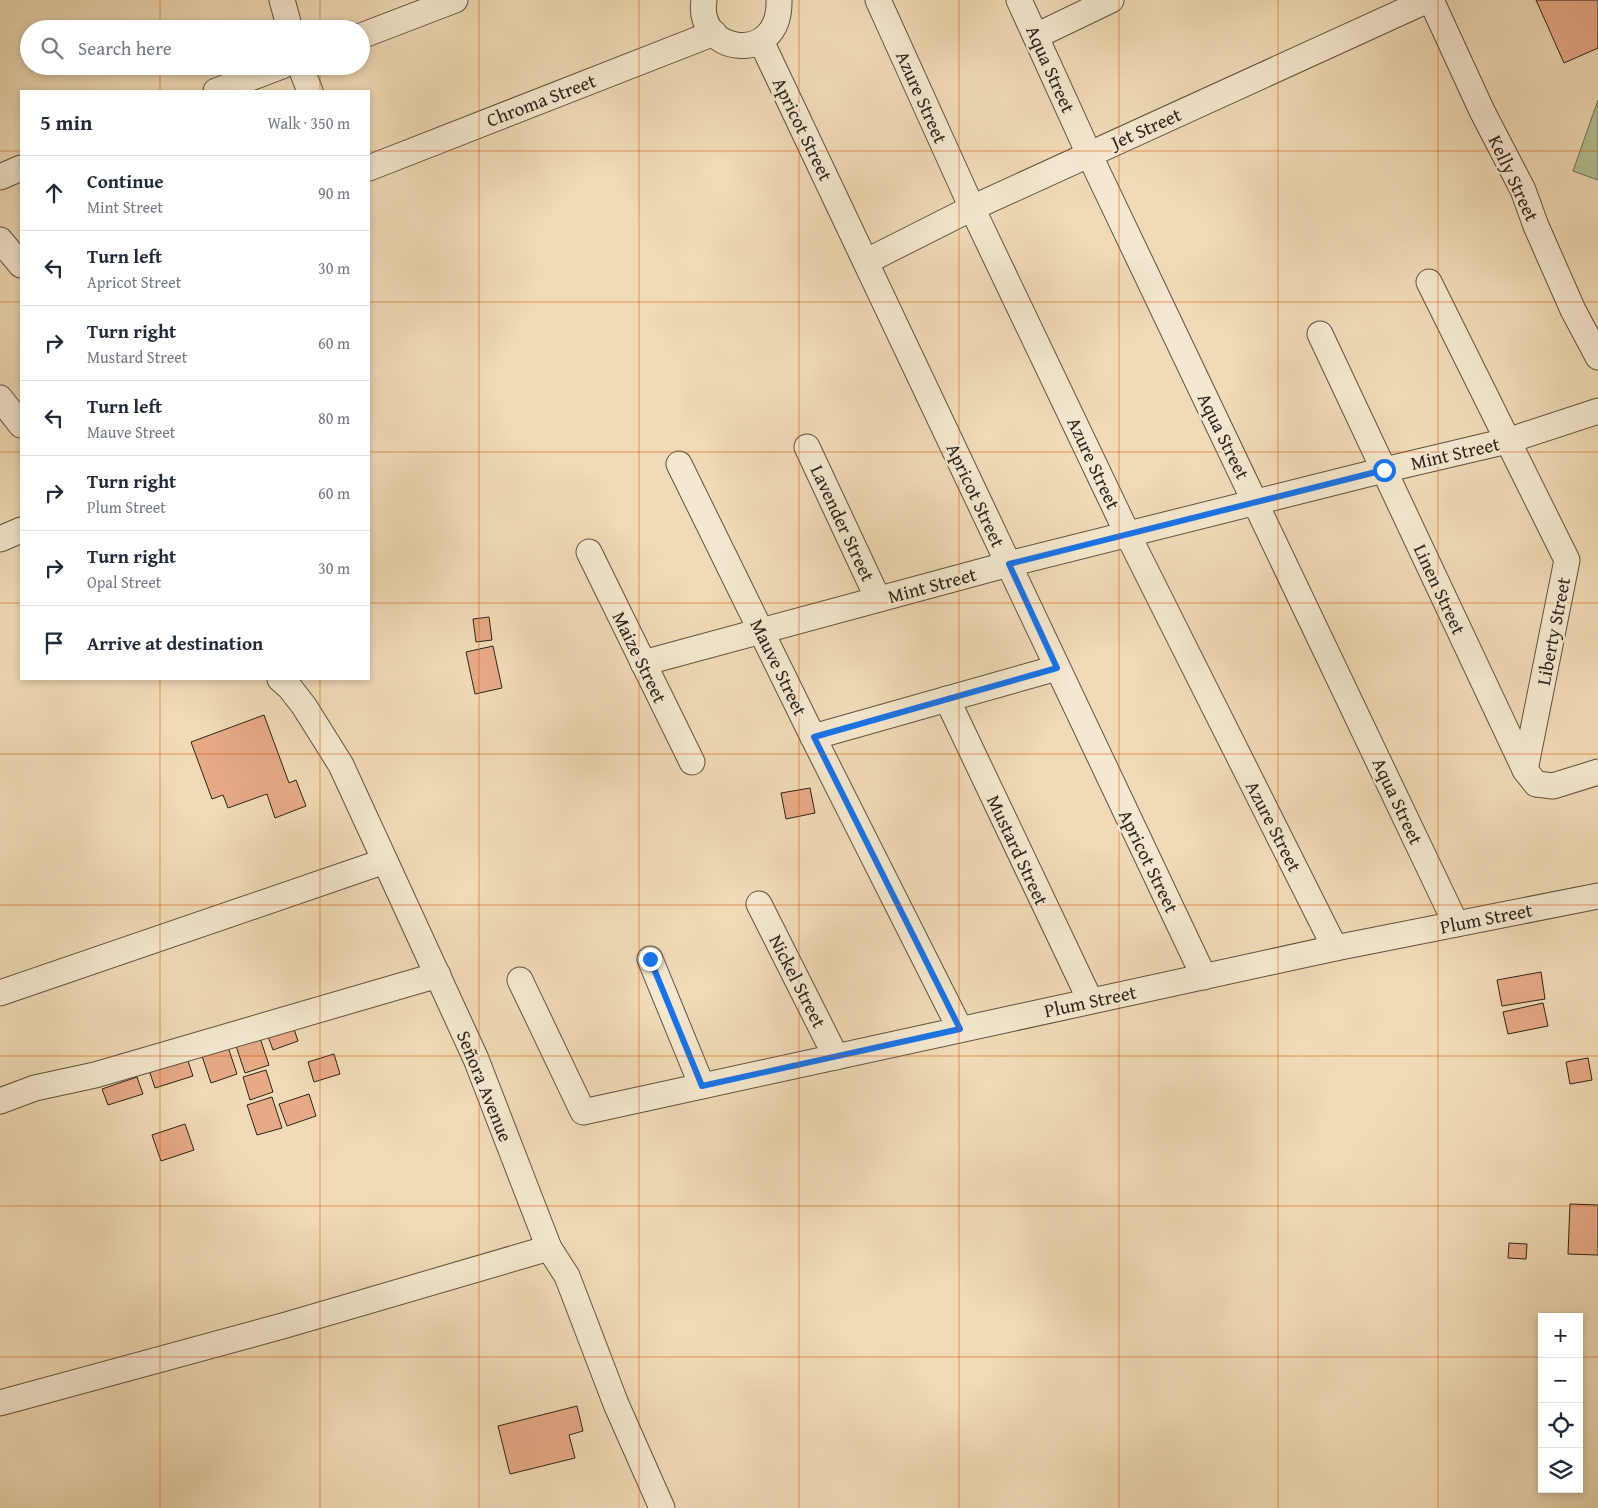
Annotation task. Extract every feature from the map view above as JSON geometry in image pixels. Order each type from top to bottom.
[{"type":"street","points":[[282,0],[288,20]]},
{"type":"street","points":[[370,33],[455,0]]},
{"type":"street","points":[[704,0],[705,19],[714,33],[730,44],[743,46],[761,41],[775,26],[779,13],[779,0]]},
{"type":"street","name":"Azure Street","points":[[878,0],[972,208],[1128,535],[1335,948]]},
{"type":"street","name":"Aqua Street","points":[[1019,0],[1089,154],[1456,924]]},
{"type":"street","points":[[1036,36],[1111,0]]},
{"type":"street","name":"Jet Street","points":[[867,261],[972,208],[1429,0]]},
{"type":"street","name":"Kelly Street","points":[[1429,0],[1482,111],[1523,190],[1536,226],[1574,310],[1598,357]]},
{"type":"street","name":"Chroma Street","points":[[370,168],[714,33]]},
{"type":"street","name":"Apricot Street","points":[[761,41],[867,261],[1204,977]]},
{"type":"street","points":[[219,90],[258,75]]},
{"type":"street","points":[[304,75],[310,90]]},
{"type":"street","points":[[0,177],[20,168]]},
{"type":"street","points":[[0,240],[20,264]]},
{"type":"street","name":"Liberty Street","points":[[1429,282],[1567,560],[1525,770]]},
{"type":"street","name":"Linen Street","points":[[1320,334],[1525,770],[1536,784],[1553,786],[1598,772]]},
{"type":"street","name":"Mint Street","points":[[643,663],[1009,564],[1384,470],[1507,442],[1598,411]]},
{"type":"street","name":"Lavender Street","points":[[807,447],[878,599]]},
{"type":"street","name":"Mauve Street","points":[[679,464],[960,1029]]},
{"type":"street","points":[[0,539],[20,530]]},
{"type":"street","name":"Maize Street","points":[[589,552],[692,762]]},
{"type":"street","points":[[814,737],[1057,668]]},
{"type":"street","name":"Señora Avenue","points":[[281,680],[304,706],[341,765],[438,975],[476,1060],[549,1248],[567,1276],[616,1404],[662,1508]]},
{"type":"street","name":"Mustard Street","points":[[947,699],[1090,1000]]},
{"type":"street","points":[[0,993],[385,861]]},
{"type":"street","name":"Plum Street","points":[[520,980],[583,1112],[1090,1000],[1335,948],[1598,896]]},
{"type":"street","name":"Nickel Street","points":[[759,904],[836,1057]]},
{"type":"street","points":[[650,959],[702,1086]]},
{"type":"street","points":[[0,1101],[35,1088],[95,1075],[438,975]]},
{"type":"street","points":[[0,1403],[286,1325],[549,1248]]},
{"type":"green space","points":[[1598,100],[1598,180],[1573,171]]},
{"type":"building","points":[[1536,0],[1598,0],[1598,48],[1564,63]]},
{"type":"building","points":[[489,617],[492,640],[476,642],[473,619]]},
{"type":"building","points":[[493,646],[502,688],[475,694],[466,652]]},
{"type":"building","points":[[264,715],[289,783],[296,780],[306,806],[275,818],[267,794],[228,808],[223,795],[212,799],[191,742]]},
{"type":"building","points":[[810,788],[815,813],[786,819],[781,793]]},
{"type":"building","points":[[1541,972],[1545,999],[1502,1006],[1497,980]]},
{"type":"building","points":[[1543,1003],[1548,1026],[1508,1034],[1503,1012]]},
{"type":"building","points":[[292,1023],[298,1041],[273,1050],[266,1031]]},
{"type":"building","points":[[259,1035],[269,1065],[245,1073],[235,1043]]},
{"type":"building","points":[[227,1044],[237,1074],[211,1083],[201,1053]]},
{"type":"building","points":[[334,1054],[340,1074],[314,1082],[308,1062]]},
{"type":"building","points":[[187,1058],[193,1076],[155,1088],[149,1070]]},
{"type":"building","points":[[1588,1058],[1592,1080],[1570,1084],[1566,1062]]},
{"type":"building","points":[[266,1070],[273,1092],[250,1100],[243,1077]]},
{"type":"building","points":[[137,1077],[143,1094],[108,1105],[102,1089]]},
{"type":"building","points":[[309,1094],[316,1116],[287,1126],[279,1104]]},
{"type":"building","points":[[272,1097],[282,1128],[257,1135],[247,1105]]},
{"type":"building","points":[[185,1124],[194,1150],[161,1161],[152,1135]]},
{"type":"building","points":[[1570,1204],[1598,1205],[1598,1255],[1568,1254]]},
{"type":"building","points":[[1509,1243],[1527,1244],[1526,1259],[1508,1258]]},
{"type":"building","points":[[577,1406],[583,1431],[569,1435],[575,1458],[510,1474],[498,1426]]},
{"type":"route","points":[[650,959],[702,1086],[960,1029],[814,737],[1057,668],[1009,564],[1384,470]]}]
